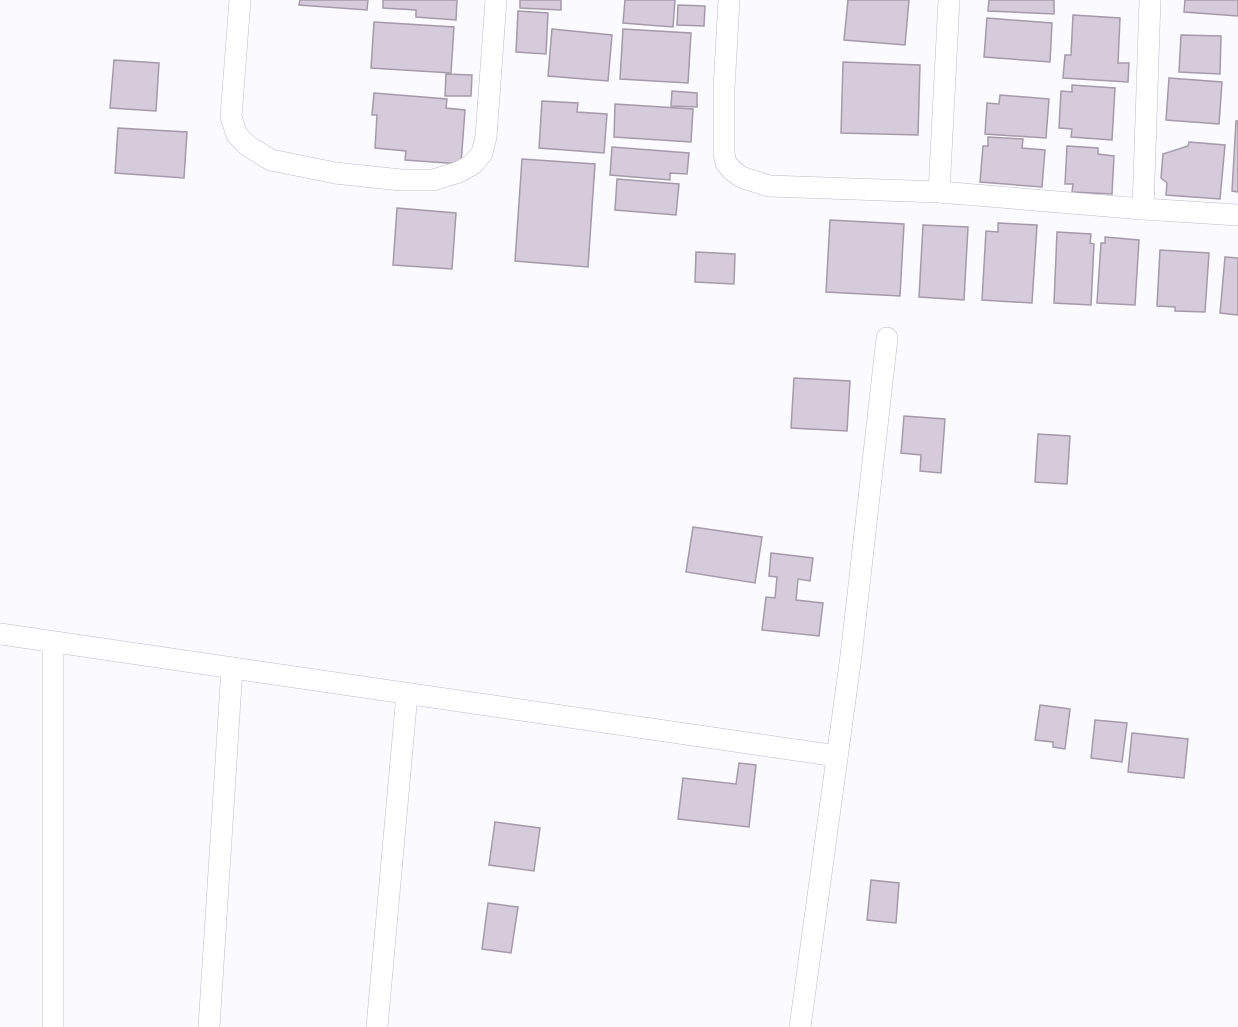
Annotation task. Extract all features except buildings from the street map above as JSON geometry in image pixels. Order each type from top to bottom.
[{"type":"street","points":[[240,0],[231,117],[237,135],[248,146],[271,160],[335,173],[401,180],[433,180],[459,172],[473,164],[482,153],[486,137],[496,0]]},
{"type":"street","points":[[729,0],[723,143],[726,163],[741,177],[769,186],[939,192],[1238,215]]},
{"type":"street","points":[[939,192],[949,0]]},
{"type":"street","points":[[1143,209],[1150,0]]},
{"type":"street","points":[[800,1027],[851,656],[887,338]]},
{"type":"street","points":[[0,634],[837,756]]},
{"type":"street","points":[[53,642],[53,1027]]},
{"type":"street","points":[[209,1027],[232,668]]},
{"type":"street","points":[[377,1027],[407,694]]}]
